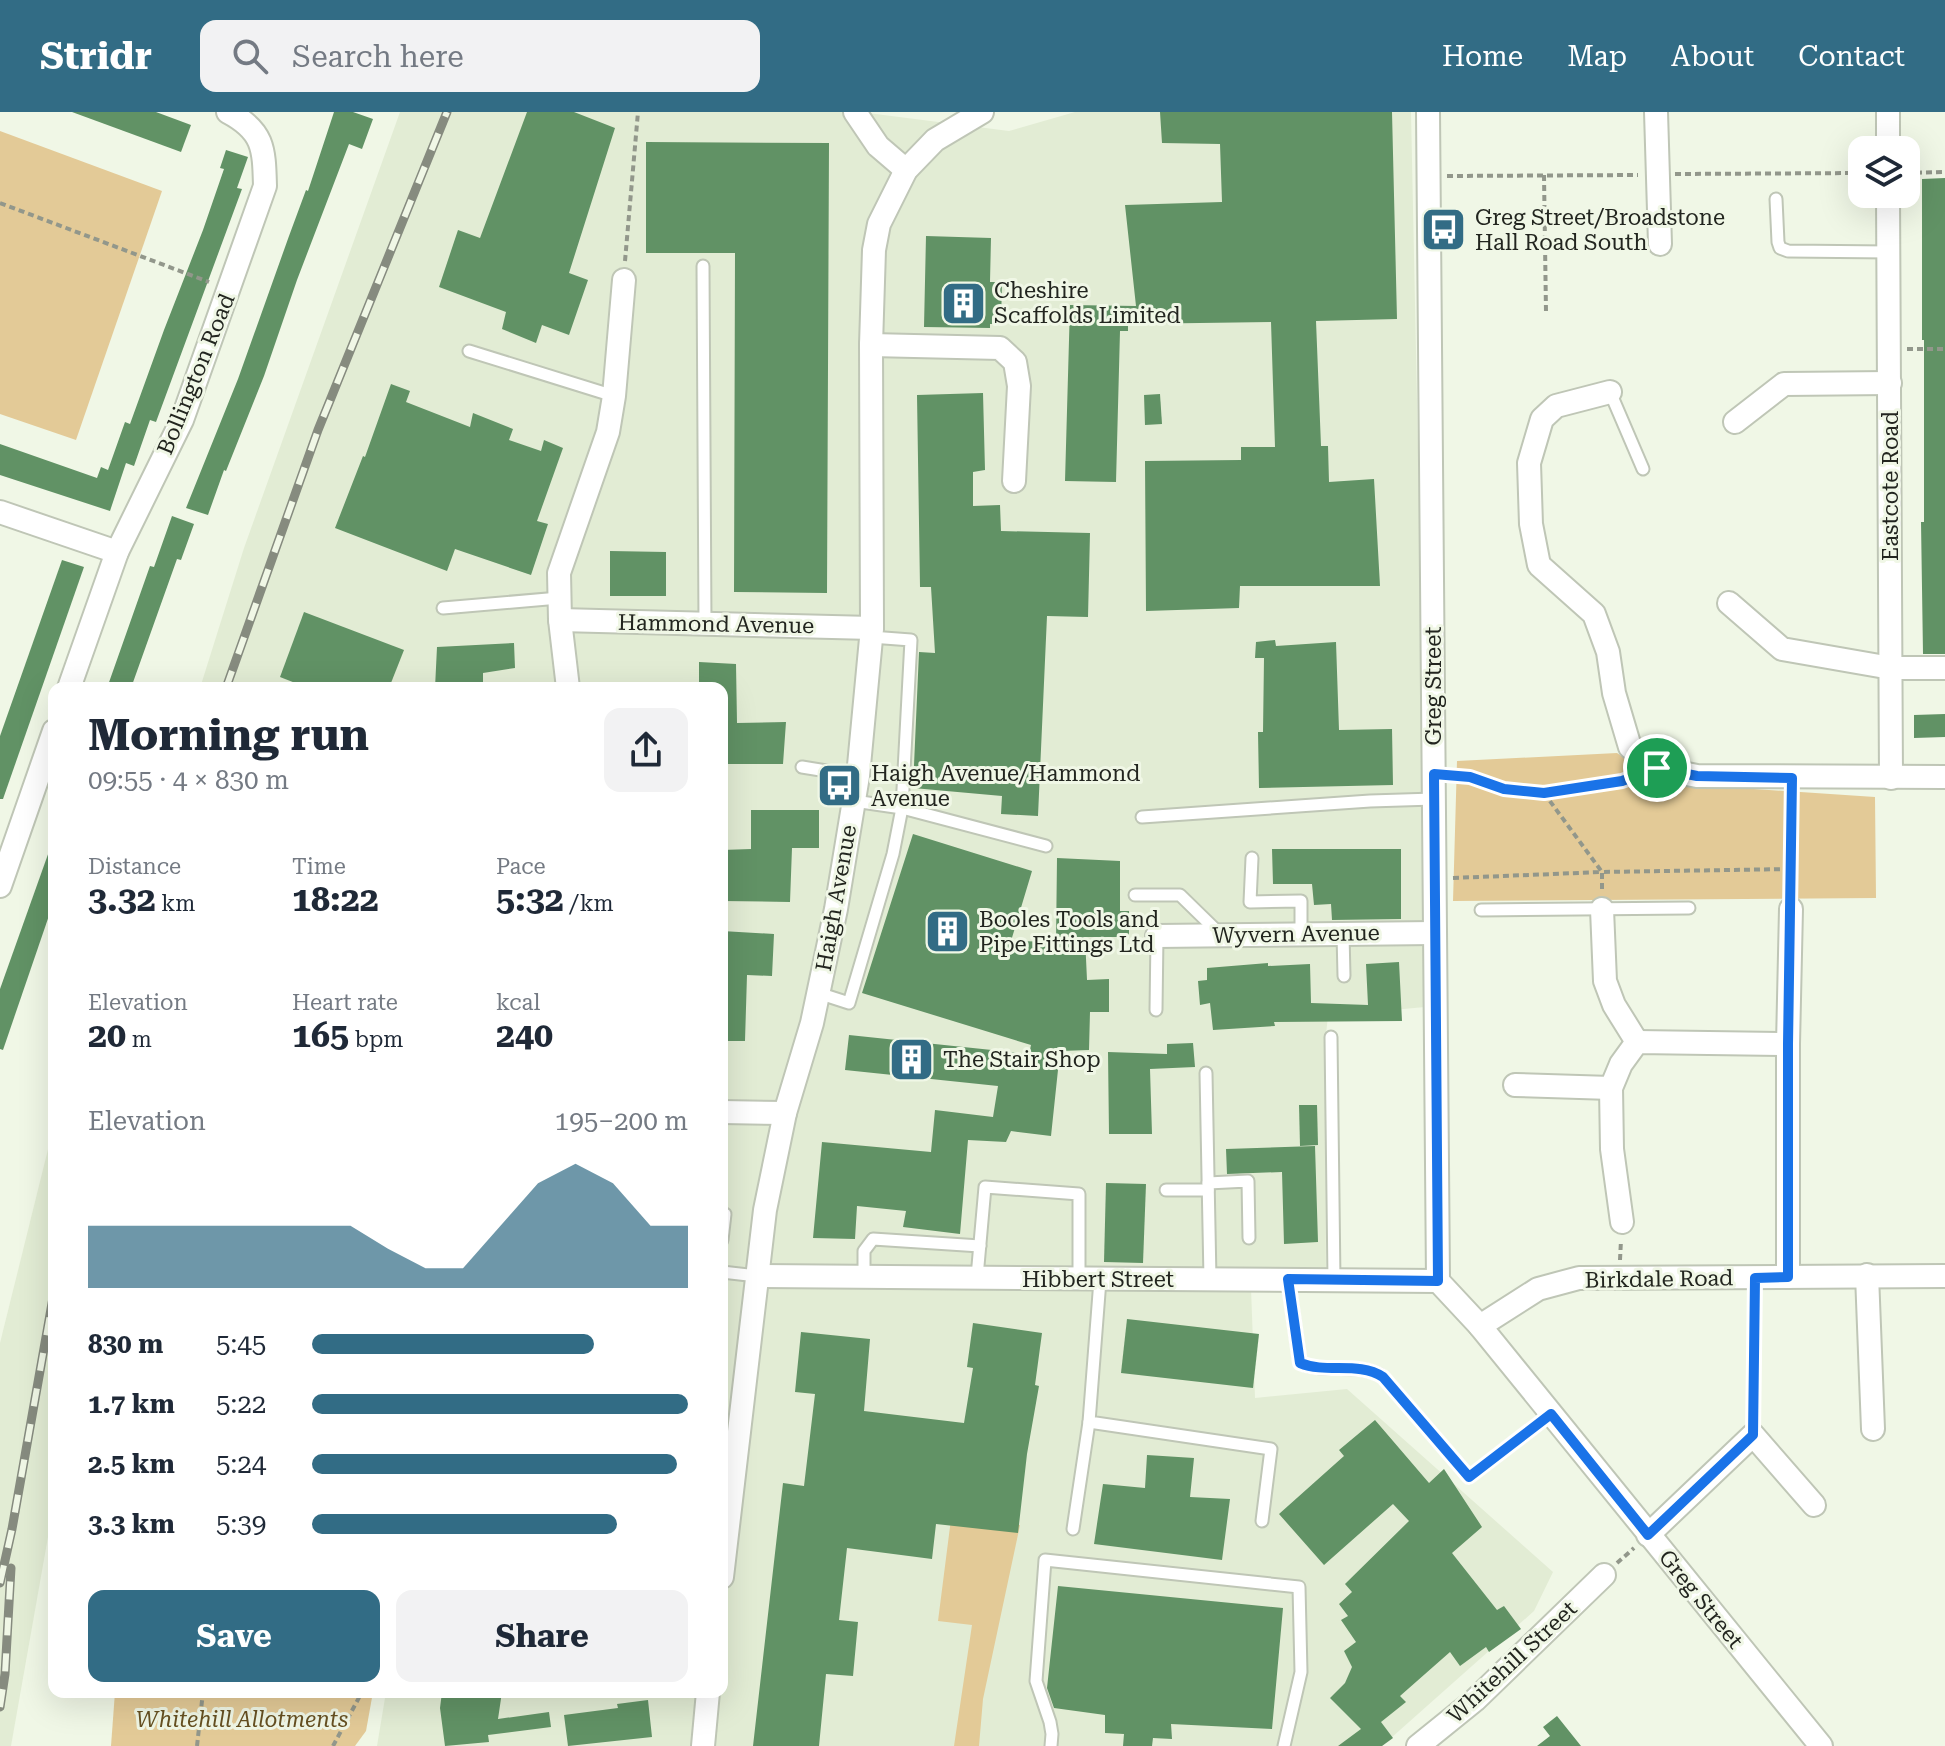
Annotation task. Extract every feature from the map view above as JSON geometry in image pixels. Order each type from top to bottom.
[{"type":"street","name":"Bollington Road","points":[[71,682],[117,552],[182,420],[265,186],[264,148],[248,123],[228,112]]},
{"type":"street","points":[[855,112],[878,146],[906,170]]},
{"type":"street","name":"Haigh Avenue","points":[[728,1510],[765,1210],[785,1113],[818,993],[836,909],[858,776],[871,632],[874,250],[879,224],[906,170],[935,140],[982,112]]},
{"type":"street","name":"Greg Street","points":[[1428,112],[1438,1281],[1480,1326],[1821,1746]]},
{"type":"street","points":[[1656,112],[1660,244]]},
{"type":"street","points":[[1888,112],[1888,136]]},
{"type":"street","name":"Eastcote Road","points":[[1888,208],[1891,778]]},
{"type":"street","points":[[567,682],[559,573],[608,432],[624,280]]},
{"type":"street","points":[[871,345],[1000,348],[1015,362],[1019,386],[1014,481]]},
{"type":"street","points":[[1735,422],[1784,384],[1890,383]]},
{"type":"street","points":[[1610,392],[1556,406],[1542,419],[1529,463],[1531,524],[1539,565],[1594,614],[1608,652],[1614,693],[1630,747],[1657,768],[1697,776],[1945,777]]},
{"type":"street","points":[[0,512],[117,552]]},
{"type":"street","points":[[1729,603],[1782,649],[1891,668],[1945,668]]},
{"type":"street","name":"Hammond Avenue","points":[[560,609],[705,624],[871,632]]},
{"type":"street","points":[[0,886],[48,748]]},
{"type":"street","points":[[1602,909],[1605,981],[1614,1005],[1637,1042]]},
{"type":"street","points":[[1788,1277],[1791,909]]},
{"type":"street","name":"Wyvern Avenue","points":[[1157,936],[1435,933]]},
{"type":"street","points":[[1637,1042],[1788,1044]]},
{"type":"street","points":[[1622,1222],[1612,1149],[1611,1088],[1621,1064],[1637,1042]]},
{"type":"street","points":[[1515,1085],[1611,1088]]},
{"type":"street","points":[[728,1112],[785,1113]]},
{"type":"street","points":[[1867,1275],[1873,1429]]},
{"type":"street","name":"Hibbert Street","points":[[757,1276],[1438,1281]]},
{"type":"street","name":"Birkdale Road","points":[[1480,1326],[1538,1289],[1579,1278],[1945,1276]]},
{"type":"street","points":[[1648,1535],[1753,1435],[1814,1505]]},
{"type":"street","name":"Whitehill Street","points":[[1418,1746],[1475,1700],[1604,1575]]},
{"type":"street","points":[[703,1746],[707,1698]]},
{"type":"lane","points":[[1776,199],[1780,248],[1788,251],[1889,252]]},
{"type":"lane","points":[[703,266],[705,624]]},
{"type":"lane","points":[[469,351],[614,396]]},
{"type":"lane","points":[[1610,392],[1643,469]]},
{"type":"lane","points":[[443,608],[560,609]]},
{"type":"lane","points":[[818,993],[849,1003],[893,854],[902,808],[911,640],[871,632]]},
{"type":"lane","points":[[802,767],[858,776]]},
{"type":"lane","points":[[1142,817],[1434,799]]},
{"type":"lane","points":[[854,801],[902,808],[1046,846]]},
{"type":"lane","points":[[1252,858],[1250,902],[1301,901],[1301,934]]},
{"type":"lane","points":[[1135,895],[1180,895],[1221,935]]},
{"type":"lane","points":[[1481,910],[1689,908]]},
{"type":"lane","points":[[1343,934],[1344,976]]},
{"type":"lane","points":[[1156,1010],[1157,936]]},
{"type":"lane","points":[[1331,1037],[1334,1280]]},
{"type":"lane","points":[[1206,1073],[1210,1279]]},
{"type":"lane","points":[[1166,1190],[1248,1181],[1249,1238]]},
{"type":"lane","points":[[977,1277],[985,1187],[1079,1194],[1090,1280],[1089,1422],[1073,1529]]},
{"type":"lane","points":[[864,1277],[864,1251],[873,1239],[980,1246]]},
{"type":"lane","points":[[728,1273],[757,1276]]},
{"type":"lane","points":[[1288,1279],[1300,1363],[1312,1368],[1370,1369],[1383,1377],[1469,1477],[1551,1414]]},
{"type":"lane","points":[[1089,1422],[1271,1449],[1262,1521]]},
{"type":"lane","points":[[1051,1746],[1050,1722],[1036,1681],[1045,1560],[1299,1587],[1301,1672],[1284,1746]]},
{"type":"path","points":[[624,280],[638,112]]},
{"type":"path","points":[[1920,173],[1945,172]]},
{"type":"path","points":[[1544,175],[1546,312]]},
{"type":"path","points":[[0,203],[230,290]]},
{"type":"path","points":[[1889,349],[1945,349]]},
{"type":"path","points":[[1434,774],[1470,777],[1504,789],[1544,793],[1622,781],[1657,768]]},
{"type":"path","points":[[1791,909],[1792,778]]},
{"type":"path","points":[[1544,793],[1602,872]]},
{"type":"path","points":[[1434,879],[1791,869]]},
{"type":"path","points":[[1620,1278],[1622,1222]]},
{"type":"path","points":[[1753,1435],[1755,1278]]},
{"type":"path","points":[[1604,1575],[1648,1535]]},
{"type":"path","points":[[197,1746],[202,1698]]},
{"type":"path","points":[[333,1746],[359,1698]]},
{"type":"shaded area","points":[[400,112],[860,112],[1009,131],[1075,112],[1411,112],[1424,736],[1425,1007],[1328,1016],[1325,1043],[1326,1277],[1251,1288],[1255,1398],[1347,1389],[1553,1572],[1534,1611],[1382,1746],[377,1746],[385,1698],[728,1698],[728,682],[202,682],[244,548]]},
{"type":"shaded area","points":[[48,1149],[48,1537],[11,1746],[0,1746],[0,1343]]},
{"type":"green space","points":[[0,131],[162,191],[76,440],[0,414]]},
{"type":"green space","points":[[1617,753],[1663,783],[1875,797],[1876,898],[1453,901],[1457,761]]},
{"type":"green space","points":[[951,1519],[1020,1525],[983,1699],[979,1746],[954,1746],[972,1625],[938,1621]]},
{"type":"green space","name":"Whitehill Allotments","points":[[115,1698],[372,1698],[366,1731],[355,1746],[111,1746]]},
{"type":"building","points":[[72,112],[156,112],[191,125],[181,152]]},
{"type":"building","points":[[334,112],[353,112],[373,119],[362,149],[349,144],[264,376],[208,515],[186,508],[238,379]]},
{"type":"building","points":[[527,112],[574,112],[615,128],[569,273],[588,280],[569,335],[542,325],[536,343],[502,329],[506,312],[439,287],[458,230],[480,238]]},
{"type":"building","points":[[1160,112],[1392,112],[1397,319],[1316,321],[1321,446],[1328,446],[1329,482],[1374,479],[1380,586],[1240,586],[1239,608],[1146,611],[1145,461],[1241,460],[1241,447],[1275,447],[1271,322],[1128,324],[1128,331],[1120,331],[1116,482],[1065,481],[1070,305],[1136,306],[1125,205],[1222,202],[1220,144],[1162,143]]},
{"type":"building","points":[[646,142],[829,143],[827,593],[734,592],[735,253],[646,253]]},
{"type":"building","points":[[226,150],[248,157],[237,188],[242,189],[156,422],[150,420],[134,466],[126,463],[110,511],[0,475],[0,444],[97,478],[101,467],[108,470],[125,422],[130,424],[203,230],[224,169],[220,168]]},
{"type":"building","points":[[1945,178],[1945,654],[1923,654],[1922,179]]},
{"type":"building","name":"Cheshire Scaffolds Limited","points":[[926,236],[991,238],[990,282],[1002,282],[1001,324],[990,324],[990,328],[924,327]]},
{"type":"building","points":[[391,384],[410,391],[406,402],[470,427],[473,413],[513,429],[509,440],[541,451],[544,440],[563,448],[537,521],[548,524],[531,575],[455,549],[447,571],[335,528]]},
{"type":"building","points":[[983,393],[985,470],[973,472],[973,506],[1000,505],[1001,531],[1090,533],[1088,617],[1047,616],[1038,816],[1001,814],[1002,796],[913,788],[919,652],[935,653],[931,587],[920,587],[917,395]]},
{"type":"building","points":[[1160,394],[1162,424],[1145,425],[1144,395]]},
{"type":"building","points":[[172,516],[194,524],[181,560],[177,559],[133,682],[109,682],[150,566],[154,567]]},
{"type":"building","points":[[610,551],[666,552],[666,596],[610,596]]},
{"type":"building","points":[[62,560],[84,567],[3,799],[0,799],[0,736]]},
{"type":"building","points":[[304,612],[404,650],[391,682],[293,682],[280,677]]},
{"type":"building","points":[[1275,640],[1276,646],[1336,642],[1339,730],[1392,729],[1393,785],[1259,788],[1258,732],[1263,732],[1264,658],[1255,658],[1256,642]]},
{"type":"building","points":[[514,643],[515,668],[483,673],[483,682],[435,682],[437,647]]},
{"type":"building","points":[[699,662],[736,664],[737,723],[786,722],[783,764],[728,764],[728,682],[699,682]]},
{"type":"building","points":[[1945,714],[1945,737],[1914,738],[1914,715]]},
{"type":"building","points":[[751,810],[819,810],[819,848],[792,848],[790,902],[728,901],[728,850],[751,849]]},
{"type":"building","points":[[913,834],[1032,871],[1011,941],[1056,942],[1057,858],[1120,861],[1120,911],[1129,911],[1129,937],[1085,937],[1087,980],[1109,979],[1109,1012],[1090,1012],[1089,1050],[1060,1051],[1051,1136],[1011,1131],[1006,1142],[968,1140],[960,1234],[903,1227],[906,1211],[857,1206],[855,1239],[813,1238],[822,1142],[931,1152],[935,1110],[993,1117],[998,1086],[845,1070],[849,1035],[1029,1054],[1031,1045],[862,993]]},
{"type":"building","points":[[1272,849],[1401,849],[1401,919],[1332,920],[1331,904],[1314,905],[1312,884],[1273,884]]},
{"type":"building","points":[[48,854],[48,919],[3,1050],[0,1049],[0,989]]},
{"type":"building","points":[[728,931],[774,934],[772,976],[747,975],[745,1041],[728,1041]]},
{"type":"building","points":[[1399,962],[1402,1021],[1274,1022],[1275,1026],[1213,1030],[1210,1003],[1200,1005],[1198,981],[1207,980],[1207,968],[1268,963],[1268,966],[1310,964],[1311,1003],[1368,1005],[1366,964]]},
{"type":"building","points":[[1193,1043],[1195,1067],[1150,1069],[1152,1134],[1109,1134],[1108,1052],[1167,1054],[1167,1044]]},
{"type":"building","points":[[1299,1105],[1317,1105],[1318,1145],[1300,1146]]},
{"type":"building","points":[[1315,1146],[1318,1242],[1284,1244],[1282,1172],[1227,1174],[1226,1149]]},
{"type":"building","points":[[1106,1183],[1146,1184],[1143,1263],[1104,1262]]},
{"type":"building","points":[[1127,1319],[1259,1334],[1253,1388],[1121,1373]]},
{"type":"building","points":[[973,1323],[1042,1333],[1035,1385],[1039,1386],[1018,1533],[936,1524],[932,1559],[847,1548],[839,1620],[858,1622],[853,1676],[826,1674],[819,1746],[753,1746],[783,1483],[804,1486],[815,1394],[795,1392],[801,1332],[870,1339],[864,1411],[964,1423],[973,1368],[967,1367]]},
{"type":"building","points":[[1375,1420],[1429,1483],[1444,1469],[1482,1527],[1452,1553],[1497,1610],[1504,1606],[1521,1629],[1489,1652],[1486,1647],[1460,1666],[1450,1652],[1400,1696],[1406,1702],[1381,1722],[1393,1738],[1382,1746],[1338,1746],[1361,1729],[1330,1698],[1345,1683],[1352,1667],[1344,1651],[1356,1642],[1341,1620],[1348,1616],[1339,1604],[1352,1592],[1345,1584],[1409,1521],[1393,1504],[1324,1565],[1279,1514],[1344,1456],[1339,1450]]},
{"type":"building","points":[[1147,1455],[1194,1458],[1190,1497],[1230,1499],[1222,1560],[1094,1544],[1103,1484],[1145,1488]]},
{"type":"building","points":[[1058,1586],[1283,1608],[1272,1729],[1171,1724],[1172,1739],[1153,1738],[1152,1746],[1123,1746],[1124,1734],[1105,1733],[1105,1715],[1054,1708],[1047,1688]]},
{"type":"building","points":[[441,1698],[501,1698],[498,1719],[549,1712],[551,1727],[488,1735],[489,1742],[445,1746]]},
{"type":"building","points":[[648,1700],[652,1737],[568,1746],[564,1715],[618,1708],[617,1704]]},
{"type":"building","points":[[1557,1716],[1581,1746],[1537,1746],[1550,1736],[1543,1727]]},
{"type":"railway","points":[[228,682],[318,430],[447,112]]},
{"type":"railway","points":[[0,1583],[48,1326]]},
{"type":"railway","points":[[0,1707],[11,1568]]},
{"type":"place","name":"Greg Street/Broadstone Hall Road South","points":[[1444,230]]},
{"type":"place","name":"Cheshire Scaffolds Limited","points":[[963,303]]},
{"type":"place","name":"Haigh Avenue/Hammond Avenue","points":[[840,786]]},
{"type":"place","name":"Booles Tools and Pipe Fittings Ltd","points":[[948,932]]},
{"type":"place","name":"The Stair Shop","points":[[912,1059]]},
{"type":"route","points":[[1657,768],[1697,776],[1792,778],[1788,1277],[1755,1278],[1753,1435],[1648,1535],[1551,1414],[1469,1477],[1383,1377],[1370,1369],[1312,1368],[1300,1363],[1288,1279],[1438,1281],[1434,774],[1470,777],[1504,789],[1544,793],[1622,781],[1657,768]]}]
